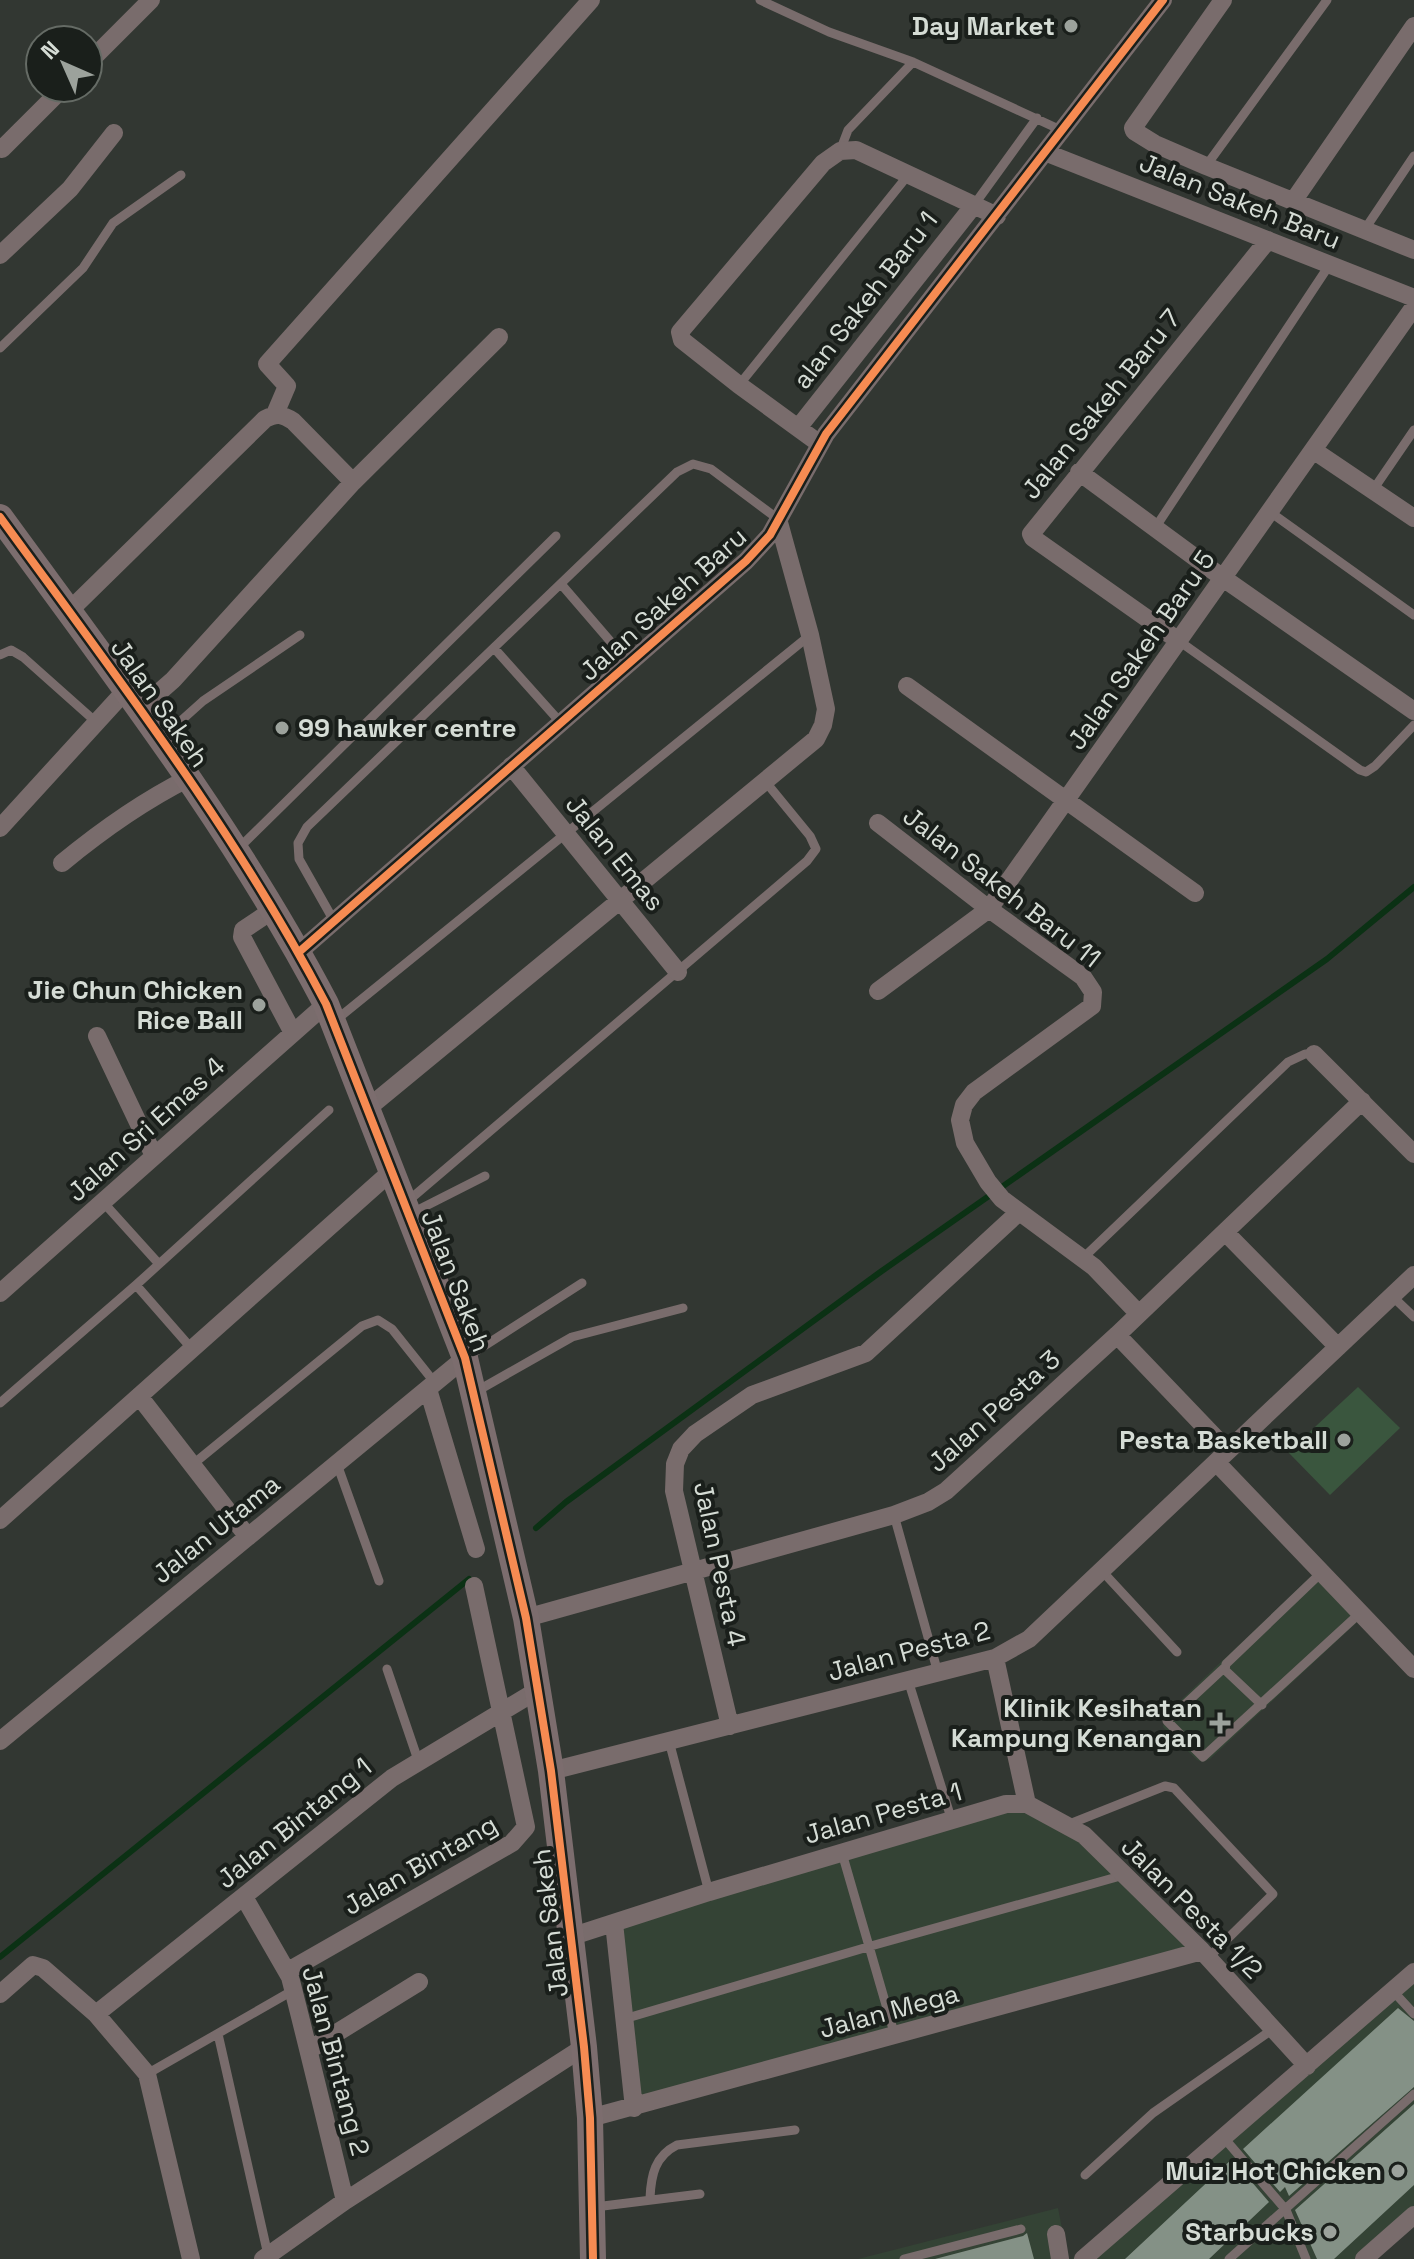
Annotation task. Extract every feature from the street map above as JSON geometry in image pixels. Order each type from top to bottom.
[{"type":"street","points":[[104,47],[151,0]]},
{"type":"street","points":[[275,414],[287,386],[267,364],[591,0]]},
{"type":"street","name":"Jalan Sakeh Baru","points":[[299,952],[746,561],[770,535],[820,444],[1163,0]]},
{"type":"street","points":[[1223,0],[1133,128],[1155,144],[1414,250]]},
{"type":"street","points":[[1294,200],[1414,26]]},
{"type":"street","points":[[0,147],[2,149],[47,104]]},
{"type":"street","points":[[0,255],[70,189],[114,133]]},
{"type":"street","points":[[820,444],[682,340],[680,332],[823,163],[840,151],[856,150],[997,216]]},
{"type":"street","name":"Jalan Sakeh Baru","points":[[1047,153],[1414,298]]},
{"type":"street","name":"alan Sakeh Baru 1","points":[[798,428],[974,205]]},
{"type":"street","name":"Jalan Sakeh Baru 7","points":[[1179,641],[1033,538],[1033,530],[1268,240]]},
{"type":"street","name":"Jalan Sakeh Baru 5","points":[[878,991],[989,909],[1414,307]]},
{"type":"street","points":[[0,828],[96,722],[134,698],[173,680],[353,482],[499,337]]},
{"type":"street","points":[[69,611],[265,419],[275,414],[283,414],[293,421],[353,482]]},
{"type":"street","points":[[1313,450],[1414,518]]},
{"type":"street","points":[[1079,472],[1223,578],[1414,711]]},
{"type":"street","points":[[368,1108],[816,739],[826,709],[810,635],[778,519]]},
{"type":"street","name":"Jalan Sakeh","points":[[1,522],[134,698],[189,778],[299,952],[330,1013],[465,1358],[526,1618],[551,1771],[584,2047],[590,2118],[593,2259]]},
{"type":"street","points":[[907,686],[1195,893]]},
{"type":"street","name":"Jalan Emas","points":[[511,766],[678,972]]},
{"type":"street","points":[[62,863],[98,833],[159,793],[189,778]]},
{"type":"street","name":"Jalan Sakeh Baru 11","points":[[878,823],[1083,977],[1093,992],[1092,1006],[974,1092],[964,1105],[960,1120],[965,1143],[988,1182],[1002,1199],[1019,1212]]},
{"type":"street","points":[[273,910],[248,924],[242,937],[293,1033]]},
{"type":"street","name":"Jalan Sri Emas 4","points":[[0,1293],[293,1033],[330,1013]]},
{"type":"street","points":[[97,1036],[154,1156]]},
{"type":"street","points":[[1314,1054],[1414,1154]]},
{"type":"street","name":"Jalan Pesta 3","points":[[526,1618],[894,1515],[928,1502],[946,1491],[1117,1335],[1362,1101]]},
{"type":"street","points":[[3,1511],[139,1396],[393,1170]]},
{"type":"street","points":[[1019,1212],[1094,1267],[1139,1314]]},
{"type":"street","name":"Jalan Pesta 4","points":[[730,1726],[674,1491],[675,1464],[681,1449],[695,1434],[752,1395],[866,1353],[1019,1212]]},
{"type":"street","points":[[1225,1232],[1338,1347]]},
{"type":"street","name":"Jalan Pesta 2","points":[[551,1771],[995,1658],[1029,1639],[1414,1275]]},
{"type":"street","points":[[1117,1335],[1322,1572],[1414,1669]]},
{"type":"street","name":"Jalan Utama","points":[[0,1741],[465,1358]]},
{"type":"street","points":[[432,1386],[476,1549]]},
{"type":"street","points":[[139,1396],[248,1537]]},
{"type":"street","name":"Jalan Bintang","points":[[288,1971],[512,1843],[522,1834],[525,1819],[474,1586]]},
{"type":"street","points":[[995,1658],[1027,1804]]},
{"type":"street","name":"Jalan Bintang 1","points":[[96,2014],[392,1778],[538,1690]]},
{"type":"street","name":"Jalan Pesta 1","points":[[573,1936],[709,1892],[1006,1804],[1027,1804]]},
{"type":"street","name":"Jalan Pesta 1/2","points":[[1027,1804],[1084,1835],[1205,1954],[1307,2066]]},
{"type":"street","name":"Jalan Bintang 2","points":[[244,1897],[288,1971],[345,2201]]},
{"type":"street","points":[[614,1923],[634,2108]]},
{"type":"street","name":"Jalan Mega","points":[[590,2118],[1205,1954]]},
{"type":"street","points":[[0,1994],[33,1965],[43,1968],[96,2014],[147,2074],[191,2259]]},
{"type":"street","points":[[1083,2259],[1414,1972]]},
{"type":"street","points":[[309,2050],[419,1982]]},
{"type":"street","points":[[265,2257],[345,2201],[584,2047]]},
{"type":"street","points":[[1364,2259],[1414,2215]]},
{"type":"street","points":[[1056,2234],[1060,2259]]},
{"type":"lane","points":[[760,0],[829,32],[913,62],[1063,131]]},
{"type":"lane","points":[[1206,166],[1327,0]]},
{"type":"lane","points":[[840,151],[848,130],[913,62]]},
{"type":"lane","points":[[974,205],[1037,118]]},
{"type":"lane","points":[[1365,229],[1414,156]]},
{"type":"lane","points":[[739,385],[909,174]]},
{"type":"lane","points":[[0,348],[83,268],[113,223],[181,175]]},
{"type":"lane","points":[[1155,528],[1330,264]]},
{"type":"lane","points":[[1373,490],[1414,430]]},
{"type":"lane","points":[[334,921],[299,859],[298,843],[307,827],[677,472],[693,464],[711,469],[778,519]]},
{"type":"lane","points":[[1270,512],[1414,615]]},
{"type":"lane","points":[[236,851],[556,536]]},
{"type":"lane","points":[[561,584],[629,663]]},
{"type":"lane","points":[[161,738],[203,701],[300,635]]},
{"type":"lane","points":[[330,1013],[566,833],[810,635]]},
{"type":"lane","points":[[1179,641],[1360,770],[1366,772],[1375,766],[1414,725]]},
{"type":"lane","points":[[494,648],[561,723]]},
{"type":"lane","points":[[0,655],[11,650],[23,657],[96,722]]},
{"type":"lane","points":[[408,1209],[807,861],[816,849],[810,836],[765,781]]},
{"type":"lane","points":[[1082,1259],[1288,1062],[1305,1054],[1314,1054]]},
{"type":"lane","points":[[0,1403],[329,1110]]},
{"type":"lane","points":[[408,1209],[485,1176]]},
{"type":"lane","points":[[103,1202],[159,1264]]},
{"type":"lane","points":[[465,1358],[582,1283]]},
{"type":"lane","points":[[136,1285],[192,1349]]},
{"type":"lane","points":[[1392,1296],[1414,1317]]},
{"type":"lane","points":[[474,1393],[572,1337],[683,1308]]},
{"type":"lane","points":[[192,1465],[362,1326],[378,1320],[392,1329],[432,1386]]},
{"type":"lane","points":[[337,1464],[379,1581]]},
{"type":"lane","points":[[894,1515],[938,1673]]},
{"type":"lane","points":[[1102,1571],[1177,1652]]},
{"type":"lane","points":[[1322,1572],[1167,1721],[1200,1756],[1208,1755],[1360,1613]]},
{"type":"lane","points":[[1224,1668],[1262,1705]]},
{"type":"lane","points":[[387,1669],[418,1760]]},
{"type":"lane","points":[[908,1680],[952,1821]]},
{"type":"lane","points":[[669,1741],[709,1892]]},
{"type":"lane","points":[[1064,1826],[1165,1786],[1174,1788],[1273,1894],[1205,1954]]},
{"type":"lane","points":[[842,1853],[895,2036]]},
{"type":"lane","points":[[624,2019],[1124,1875]]},
{"type":"lane","points":[[147,2074],[292,1991]]},
{"type":"lane","points":[[1393,1991],[1414,2014]]},
{"type":"lane","points":[[1085,2175],[1153,2113],[1273,2029]]},
{"type":"lane","points":[[218,2034],[265,2257]]},
{"type":"lane","points":[[1229,2259],[1414,2094]]},
{"type":"lane","points":[[650,2198],[655,2166],[666,2151],[677,2145],[795,2130]]},
{"type":"lane","points":[[1224,2138],[1286,2210],[1306,2259]]},
{"type":"lane","points":[[592,2208],[650,2198],[700,2194]]},
{"type":"lane","points":[[904,2259],[1021,2229]]},
{"type":"shaded area","points":[[1324,1564],[1368,1612],[1210,1759],[1203,1762],[1197,1760],[1163,1727],[1165,1715]]},
{"type":"shaded area","points":[[1034,1799],[1210,1950],[629,2116],[607,1918]]},
{"type":"shaded area","points":[[1414,1962],[1414,2224],[1374,2259],[1072,2259]]},
{"type":"shaded area","points":[[1058,2208],[1068,2259],[858,2259]]},
{"type":"green space","name":"Pesta Basketball","points":[[1358,1387],[1400,1428],[1330,1495],[1288,1452]]},
{"type":"building","points":[[1398,2008],[1414,2021],[1414,2087],[1289,2196],[1285,2187],[1280,2192],[1243,2149]]},
{"type":"building","points":[[1414,2104],[1414,2185],[1334,2259],[1317,2259],[1295,2210]]},
{"type":"building","points":[[1232,2159],[1269,2202],[1209,2259],[1125,2259]]},
{"type":"building","points":[[1027,2233],[1034,2259],[935,2259],[1023,2236]]},
{"type":"waterway","points":[[536,1528],[566,1502],[879,1273],[1327,959],[1414,887]]},
{"type":"waterway","points":[[0,1957],[469,1579]]},
{"type":"cycle path","points":[[299,952],[746,561],[770,535],[826,434],[1163,0]]},
{"type":"cycle path","points":[[0,517],[172,754],[291,940],[326,1004],[465,1358],[526,1618],[551,1771],[584,2047],[590,2118],[593,2259]]},
{"type":"place","name":"Day Market","points":[[1071,26]]},
{"type":"place","name":"99 hawker centre","points":[[282,728]]},
{"type":"place","name":"Jie Chun Chicken Rice Ball","points":[[259,1005]]},
{"type":"place","name":"Pesta Basketball","points":[[1344,1440]]},
{"type":"place","name":"Klinik Kesihatan Kampung Kenangan","points":[[1220,1723]]},
{"type":"place","name":"Muiz Hot Chicken","points":[[1398,2171]]},
{"type":"place","name":"Starbucks","points":[[1330,2232]]}]
